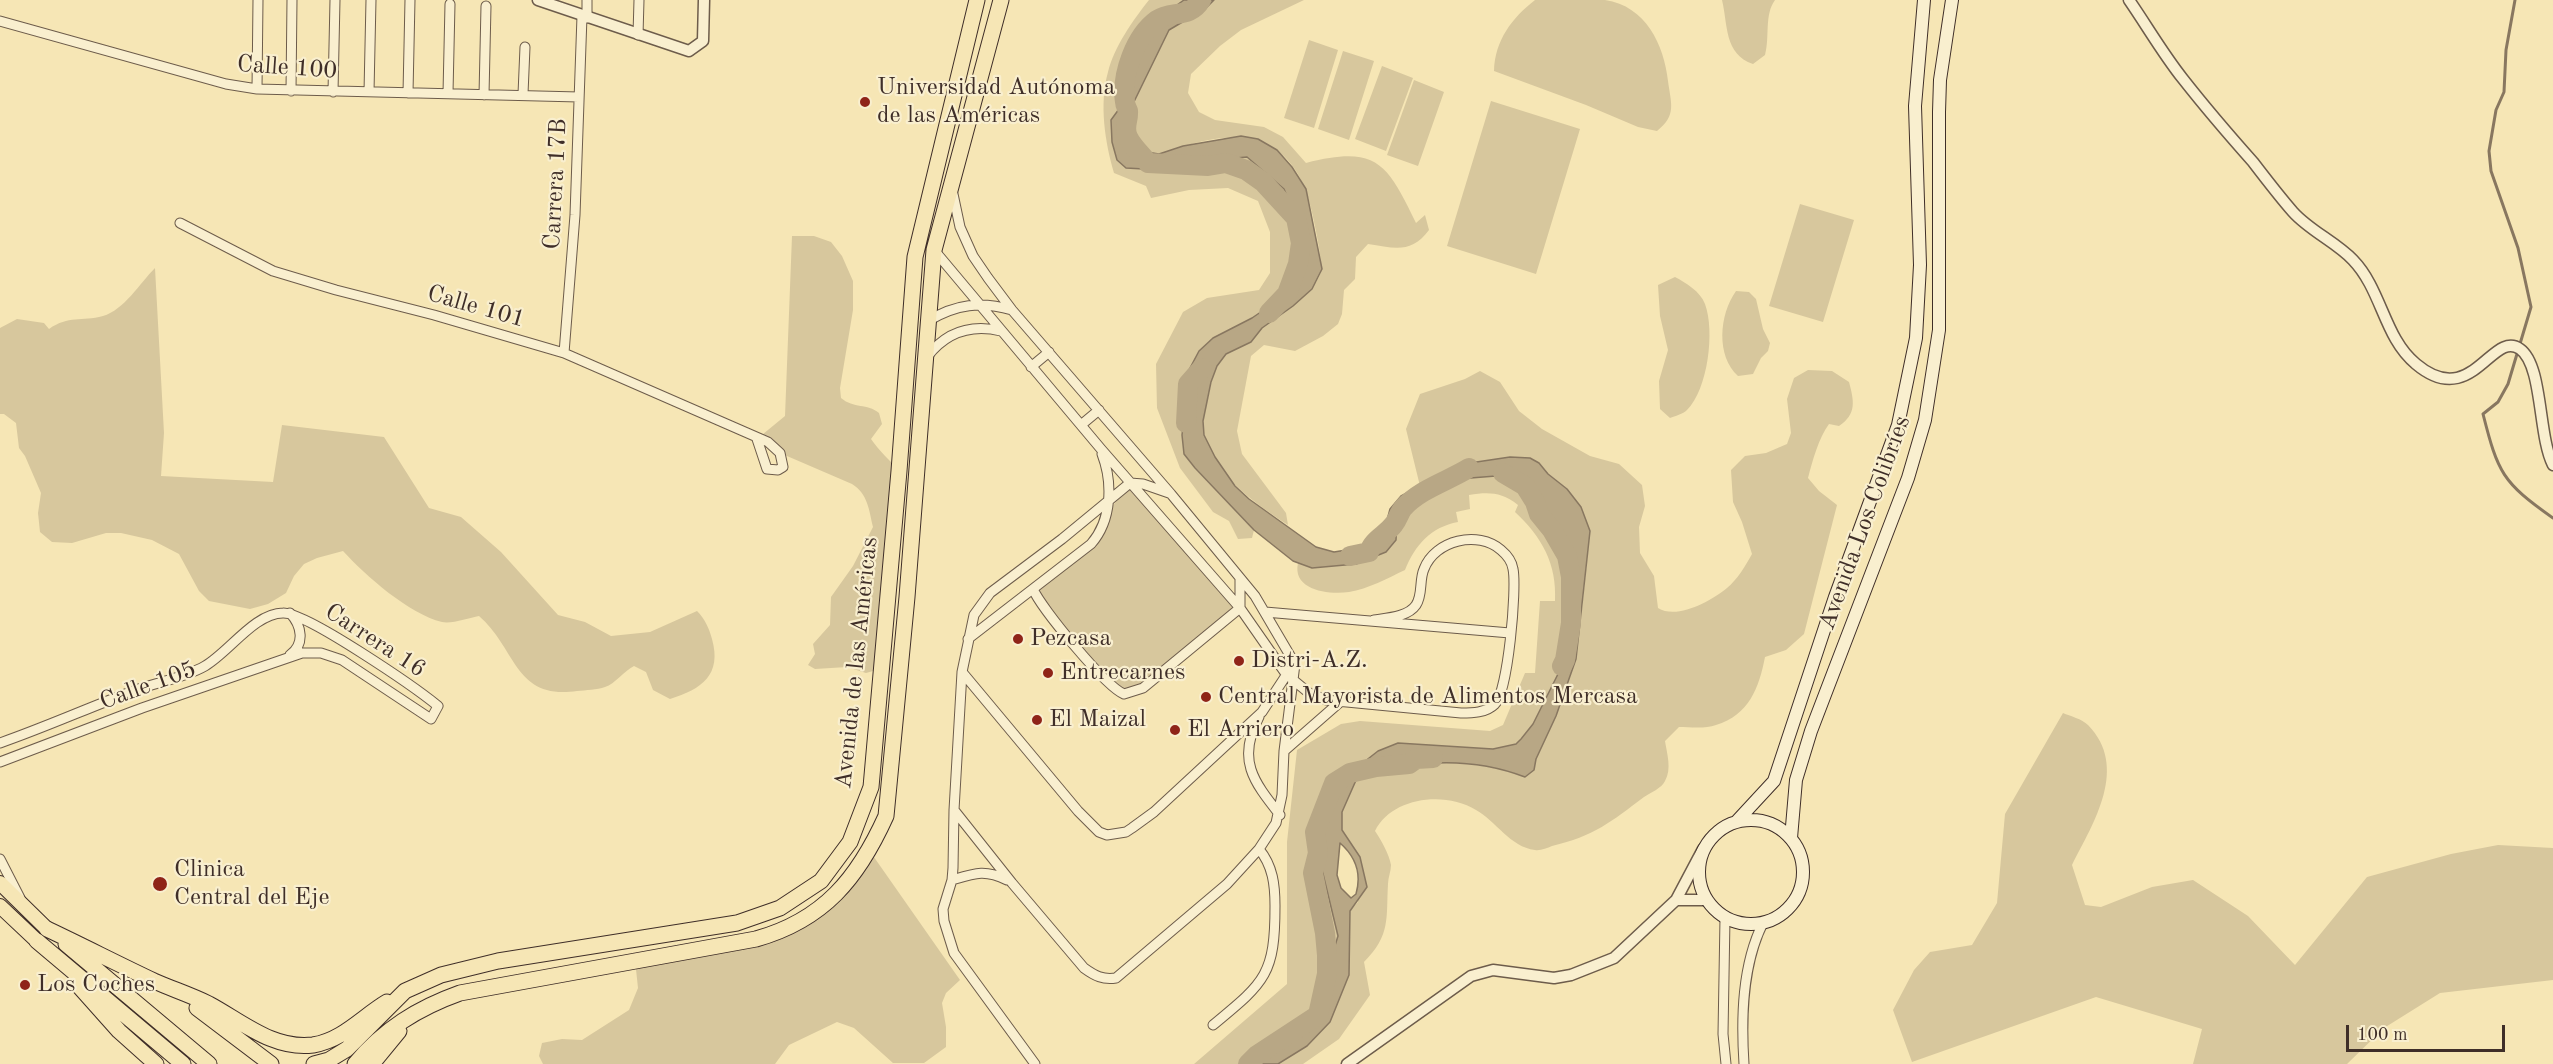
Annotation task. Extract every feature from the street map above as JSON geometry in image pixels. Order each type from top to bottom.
[{"type":"highway","name":"Avenida de las Américas","points":[[314,1064],[347,1050],[405,991],[441,975],[498,961],[737,923],[786,905],[821,881],[850,842],[871,787],[910,349],[913,286],[920,231],[977,0]]},
{"type":"highway","name":"Avenida de las Américas","points":[[355,1064],[387,1031],[420,1010],[460,993],[764,937],[805,919],[830,900],[850,880],[873,844],[886,816],[934,250],[1001,0]]},
{"type":"highway","points":[[920,231],[934,250]]},
{"type":"highway","points":[[910,349],[920,329],[928,321]]},
{"type":"highway","points":[[47,928],[155,981],[209,1004],[273,1040],[299,1046],[322,1043],[348,1031],[369,1013],[405,991]]},
{"type":"highway","points":[[47,928],[209,1064]]},
{"type":"highway","points":[[37,941],[119,1031],[156,1064]]},
{"type":"highway","points":[[37,941],[183,1064]]},
{"type":"highway","points":[[155,981],[203,1012],[271,1064]]},
{"type":"highway","points":[[372,1064],[420,1010]]},
{"type":"main road","name":"Avenida Los Colibríes","points":[[1737,821],[1774,780],[1835,597],[1898,425],[1916,338],[1920,266],[1916,106],[1924,0]]},
{"type":"main road","name":"Avenida Los Colibríes","points":[[1791,838],[1796,780],[1810,731],[1908,478],[1925,420],[1939,330],[1940,80],[1952,0]]},
{"type":"main road","points":[[1752,819],[1767,821],[1780,828],[1791,838],[1799,851],[1803,866],[1803,881],[1798,896],[1778,918],[1750,925],[1725,918],[1706,900],[1700,884],[1698,866],[1703,849],[1712,836],[1723,827],[1737,821],[1752,819]]},
{"type":"main road","points":[[0,883],[47,928]]},
{"type":"main road","points":[[0,906],[37,941]]},
{"type":"street","points":[[257,89],[258,0]]},
{"type":"street","points":[[291,91],[292,0]]},
{"type":"street","points":[[333,92],[335,0]]},
{"type":"street","points":[[369,92],[371,0]]},
{"type":"street","points":[[408,93],[410,0]]},
{"type":"street","points":[[538,0],[689,51],[703,41],[704,0]]},
{"type":"street","name":"Carrera 17B","points":[[564,354],[575,215],[579,97],[587,0]]},
{"type":"street","points":[[638,35],[639,0]]},
{"type":"street","points":[[2129,0],[2182,78],[2295,213],[2353,260],[2366,277],[2399,345],[2416,365],[2438,377],[2455,380],[2475,371],[2502,347],[2520,349],[2529,360],[2536,381],[2545,447],[2553,465]]},
{"type":"street","points":[[448,93],[450,4]]},
{"type":"street","points":[[484,95],[486,6]]},
{"type":"street","name":"Calle 100","points":[[0,21],[226,84],[257,89],[579,97]]},
{"type":"street","points":[[524,94],[525,47]]},
{"type":"street","points":[[951,183],[960,227],[968,247],[988,278],[1012,310],[1171,494],[1240,579],[1265,612],[1295,664],[1284,751],[1280,815],[1259,849],[1227,884],[1116,978],[1096,976],[1084,968],[954,810]]},
{"type":"street","name":"Calle 101","points":[[180,223],[273,271],[434,315],[564,354],[758,439]]},
{"type":"street","points":[[934,250],[1130,483],[1240,608],[1286,674],[1308,693],[1326,700],[1340,702],[1461,712],[1483,711],[1497,703],[1507,668],[1514,587],[1513,568],[1501,550],[1491,543],[1480,539],[1456,541],[1437,552],[1428,561],[1423,571],[1417,604],[1403,614],[1374,621]]},
{"type":"street","points":[[928,321],[944,311],[961,306],[996,305],[1012,310]]},
{"type":"street","points":[[926,359],[935,348],[959,332],[987,328],[1001,331]]},
{"type":"street","points":[[1031,367],[1049,352]]},
{"type":"street","points":[[1081,425],[1099,410]]},
{"type":"street","points":[[2543,436],[2553,442]]},
{"type":"street","points":[[968,639],[1099,535],[1106,515],[1108,474],[1101,449]]},
{"type":"street","points":[[1035,1064],[954,953],[944,915],[946,898],[952,880],[962,672],[968,639],[974,615],[990,593],[1130,483],[1143,484],[1171,494]]},
{"type":"street","points":[[1106,515],[1130,483]]},
{"type":"street","points":[[1240,579],[1240,608]]},
{"type":"street","points":[[1033,589],[1041,604],[1084,655],[1114,689],[1124,694],[1143,688],[1240,608]]},
{"type":"street","name":"Calle 105","points":[[0,743],[136,690],[201,668],[218,658],[268,616],[284,612],[290,614]]},
{"type":"street","points":[[1265,612],[1510,633]]},
{"type":"street","points":[[285,658],[293,653],[300,640],[298,624],[290,614]]},
{"type":"street","name":"Carrera 16","points":[[290,614],[308,621],[361,653],[438,706],[431,719],[342,660],[330,655],[311,652]]},
{"type":"street","name":"Calle 105","points":[[0,762],[142,708],[285,658],[311,652]]},
{"type":"street","points":[[1280,815],[1251,774],[1250,744],[1255,724],[1286,674],[1295,664]]},
{"type":"street","points":[[962,672],[1078,811],[1099,832],[1107,835],[1126,832],[1154,812],[1262,712]]},
{"type":"street","points":[[136,690],[142,708]]},
{"type":"street","points":[[1284,751],[1340,702]]},
{"type":"street","points":[[1214,1025],[1255,989],[1266,971],[1273,951],[1274,882],[1269,863],[1259,849]]},
{"type":"street","points":[[1347,1064],[1471,976],[1493,970],[1554,978],[1571,975],[1614,958],[1676,900],[1703,849]]},
{"type":"street","points":[[0,859],[25,908]]},
{"type":"street","points":[[952,880],[981,872],[994,874],[1012,883]]},
{"type":"street","points":[[1676,900],[1706,900]]},
{"type":"street","points":[[1725,918],[1723,1034],[1726,1064]]},
{"type":"street","points":[[1744,1064],[1744,998],[1755,940],[1763,923]]},
{"type":"shaded area","points":[[1149,0],[1184,0],[1144,39],[1128,61],[1117,87],[1126,168],[1162,170],[1202,161],[1247,157],[1284,189],[1296,218],[1301,243],[1298,281],[1287,294],[1252,318],[1213,338],[1199,351],[1188,384],[1182,435],[1184,454],[1195,469],[1254,530],[1252,538],[1238,539],[1229,521],[1213,512],[1180,468],[1157,408],[1156,364],[1183,312],[1207,298],[1259,290],[1270,273],[1270,232],[1258,201],[1228,188],[1189,190],[1151,198],[1146,186],[1114,173],[1104,123],[1105,84],[1119,44]]},
{"type":"shaded area","points":[[1184,0],[1214,0],[1206,8],[1169,30],[1129,112],[1125,124],[1128,138],[1135,147],[1159,154],[1183,146],[1241,136],[1258,139],[1277,150],[1292,167],[1306,189],[1322,269],[1312,289],[1262,328],[1251,342],[1226,354],[1217,366],[1211,382],[1203,421],[1204,435],[1215,457],[1235,486],[1249,499],[1316,547],[1334,552],[1371,546],[1380,536],[1390,509],[1401,496],[1463,464],[1510,457],[1530,458],[1539,463],[1548,474],[1567,489],[1581,507],[1590,531],[1576,659],[1556,716],[1536,759],[1534,770],[1525,777],[1483,766],[1441,763],[1399,767],[1357,778],[1342,812],[1342,830],[1360,857],[1367,887],[1350,911],[1349,975],[1330,1022],[1307,1046],[1278,1064],[1253,1064],[1304,1024],[1314,1013],[1338,936],[1318,853],[1322,813],[1329,798],[1350,773],[1378,751],[1398,743],[1493,749],[1516,744],[1533,724],[1562,666],[1569,639],[1571,583],[1567,556],[1549,536],[1535,502],[1525,486],[1496,476],[1445,480],[1406,505],[1397,516],[1396,540],[1386,552],[1356,564],[1312,568],[1293,561],[1254,530],[1184,454],[1182,435],[1190,368],[1199,351],[1213,338],[1252,318],[1287,294],[1298,281],[1301,243],[1296,218],[1284,189],[1247,157],[1202,161],[1162,170],[1126,168],[1117,160],[1112,142],[1111,120],[1119,109],[1117,87],[1138,43],[1159,18]],"holes":[[[1340,843],[1354,860],[1358,872],[1356,894],[1351,898],[1341,888],[1337,875]]]},
{"type":"shaded area","points":[[1214,0],[1304,0],[1241,30],[1220,46],[1191,74],[1188,93],[1199,112],[1215,120],[1264,127],[1283,137],[1306,163],[1349,156],[1364,158],[1377,164],[1397,186],[1416,223],[1425,215],[1429,230],[1416,243],[1402,248],[1368,244],[1356,257],[1355,279],[1344,290],[1342,314],[1338,324],[1323,336],[1295,351],[1264,345],[1251,356],[1237,431],[1242,454],[1286,513],[1288,525],[1250,498],[1226,475],[1216,463],[1209,449],[1203,424],[1213,378],[1223,357],[1253,340],[1262,327],[1303,297],[1321,272],[1316,231],[1305,188],[1295,169],[1283,155],[1255,140],[1222,138],[1184,146],[1165,153],[1152,154],[1135,146],[1125,130],[1131,107],[1165,35],[1179,22]]},
{"type":"shaded area","points":[[1535,0],[1605,0],[1632,10],[1642,19],[1657,41],[1666,67],[1671,109],[1668,120],[1657,131],[1638,127],[1494,71],[1498,49],[1506,31],[1519,14]]},
{"type":"shaded area","points":[[1722,0],[1775,0],[1768,19],[1765,55],[1753,64],[1737,53],[1732,46]]},
{"type":"shaded area","points":[[1309,40],[1338,50],[1314,128],[1284,118]]},
{"type":"shaded area","points":[[1343,51],[1374,61],[1349,140],[1318,129]]},
{"type":"shaded area","points":[[1382,66],[1413,78],[1386,151],[1355,139]]},
{"type":"shaded area","points":[[1414,80],[1444,92],[1418,166],[1387,155]]},
{"type":"shaded area","points":[[1491,101],[1580,129],[1536,274],[1447,246]]},
{"type":"shaded area","points":[[1800,204],[1854,220],[1823,322],[1769,306]]},
{"type":"shaded area","points":[[792,236],[814,236],[831,242],[842,256],[853,281],[853,310],[840,388],[841,398],[851,404],[870,408],[879,413],[882,424],[871,439],[899,471],[880,669],[866,673],[847,667],[815,669],[808,665],[815,654],[813,644],[830,625],[831,597],[853,566],[873,527],[865,498],[852,484],[780,453],[757,439],[785,416]]},
{"type":"shaded area","points":[[155,268],[164,433],[161,476],[273,482],[282,425],[384,437],[429,508],[461,517],[501,552],[558,615],[585,622],[611,636],[650,632],[697,611],[708,627],[714,652],[712,671],[707,679],[691,690],[670,699],[653,690],[646,672],[634,666],[602,688],[556,692],[540,688],[528,680],[492,629],[479,616],[455,622],[442,622],[429,618],[389,593],[343,551],[304,564],[294,576],[286,593],[268,604],[250,609],[209,601],[199,591],[179,554],[152,540],[121,533],[106,533],[72,543],[52,542],[40,532],[38,513],[41,493],[25,456],[19,448],[16,423],[4,414],[0,414],[0,328],[17,319],[44,323],[49,329],[69,320],[95,318],[111,313],[125,302]]},
{"type":"shaded area","points":[[1675,277],[1692,288],[1703,299],[1708,315],[1709,344],[1705,374],[1694,401],[1681,414],[1670,418],[1660,409],[1659,381],[1668,350],[1660,316],[1658,285]]},
{"type":"shaded area","points":[[1736,291],[1749,292],[1756,299],[1763,329],[1770,343],[1768,351],[1761,358],[1753,374],[1738,376],[1726,358],[1722,335],[1726,312]]},
{"type":"shaded area","points":[[1808,370],[1832,371],[1849,382],[1853,407],[1849,417],[1839,426],[1829,424],[1825,429],[1808,478],[1819,491],[1837,505],[1804,634],[1786,650],[1765,657],[1756,690],[1737,715],[1712,726],[1679,727],[1665,741],[1668,772],[1661,786],[1591,833],[1535,850],[1518,844],[1476,810],[1450,800],[1420,801],[1406,804],[1394,811],[1375,831],[1387,852],[1391,865],[1387,917],[1383,934],[1373,952],[1364,962],[1370,995],[1339,1039],[1303,1064],[1278,1064],[1307,1046],[1349,975],[1350,911],[1358,902],[1360,857],[1342,830],[1342,812],[1357,778],[1400,767],[1441,763],[1482,766],[1525,777],[1534,769],[1536,759],[1556,716],[1581,619],[1590,531],[1567,489],[1548,474],[1539,463],[1510,457],[1463,464],[1420,486],[1406,429],[1420,394],[1465,379],[1480,371],[1500,382],[1519,411],[1542,429],[1590,456],[1619,464],[1642,485],[1645,506],[1639,527],[1640,553],[1654,576],[1658,608],[1675,612],[1703,603],[1731,585],[1752,554],[1733,502],[1731,470],[1745,456],[1766,453],[1787,444],[1791,433],[1787,399],[1794,378]]},
{"type":"shaded area","points":[[1496,476],[1525,486],[1535,502],[1549,536],[1567,556],[1571,583],[1569,639],[1562,666],[1533,724],[1516,744],[1493,749],[1398,743],[1339,787],[1329,798],[1322,813],[1318,853],[1338,936],[1314,1013],[1304,1024],[1253,1064],[1194,1064],[1287,984],[1287,842],[1297,750],[1341,724],[1360,721],[1490,731],[1503,725],[1525,673],[1535,673],[1540,601],[1555,601],[1550,563],[1540,541],[1515,512],[1518,505],[1495,494],[1469,495],[1470,509],[1456,512],[1458,522],[1448,524],[1425,538],[1405,570],[1378,583],[1341,593],[1313,589],[1300,579],[1298,563],[1312,568],[1356,564],[1386,552],[1396,540],[1397,516],[1406,505],[1445,480]]},
{"type":"shaded area","points":[[1130,483],[1240,608],[1143,688],[1119,692],[1033,589],[1091,544],[1106,515]]},
{"type":"shaded area","points":[[2063,713],[2088,725],[2100,741],[2106,759],[2107,776],[2104,795],[2090,831],[2072,865],[2085,905],[2101,907],[2152,887],[2193,880],[2248,916],[2295,965],[2367,877],[2451,854],[2498,845],[2553,848],[2553,980],[2440,993],[2384,1028],[2347,1064],[2193,1064],[2202,1029],[2096,997],[1912,1062],[1893,1010],[1914,970],[1930,952],[1972,945],[1997,903],[2005,814]]},
{"type":"shaded area","points":[[869,850],[960,980],[946,993],[942,1003],[946,1027],[946,1047],[924,1063],[893,1063],[854,1028],[837,1022],[789,1045],[775,1064],[543,1064],[539,1056],[542,1043],[562,1039],[582,1040],[629,1010],[638,988],[635,960],[756,939],[805,919]]},
{"type":"waterway","points":[[1201,0],[1191,10],[1157,20],[1149,27],[1136,46],[1125,80],[1125,103],[1128,111],[1127,133],[1132,144],[1148,163],[1208,166],[1226,163],[1246,170],[1263,182],[1296,218],[1301,243],[1298,264],[1287,294],[1269,313]]},
{"type":"waterway","points":[[2515,0],[2506,50],[2504,92],[2496,110],[2489,151],[2491,171],[2518,248],[2531,307],[2508,384],[2498,402],[2483,414],[2493,450],[2504,475],[2523,495],[2553,518]]},
{"type":"waterway","points":[[1186,423],[1188,384],[1202,368]]},
{"type":"waterway","points":[[1350,556],[1369,552],[1373,544],[1391,528],[1410,501],[1469,468]]},
{"type":"waterway","points":[[1503,473],[1525,486],[1539,514],[1552,530],[1567,556],[1571,577],[1571,623],[1562,666]]},
{"type":"waterway","points":[[1248,1064],[1257,1055],[1318,1015],[1327,974],[1327,955],[1313,873],[1318,853],[1315,832],[1334,783],[1350,773],[1376,767],[1409,764],[1416,759],[1433,758]]},
{"type":"place","name":"Universidad Autónoma de las Américas","points":[[865,102]]},
{"type":"place","name":"Pezcasa","points":[[1018,639]]},
{"type":"place","name":"Distri-A.Z.","points":[[1239,661]]},
{"type":"place","name":"Entrecarnes","points":[[1048,673]]},
{"type":"place","name":"Central Mayorista de Alimentos Mercasa","points":[[1206,697]]},
{"type":"place","name":"El Maizal","points":[[1037,720]]},
{"type":"place","name":"El Arriero","points":[[1175,730]]},
{"type":"place","name":"Clinica Central del Eje","points":[[160,884]]},
{"type":"place","name":"Los Coches","points":[[25,985]]}]
